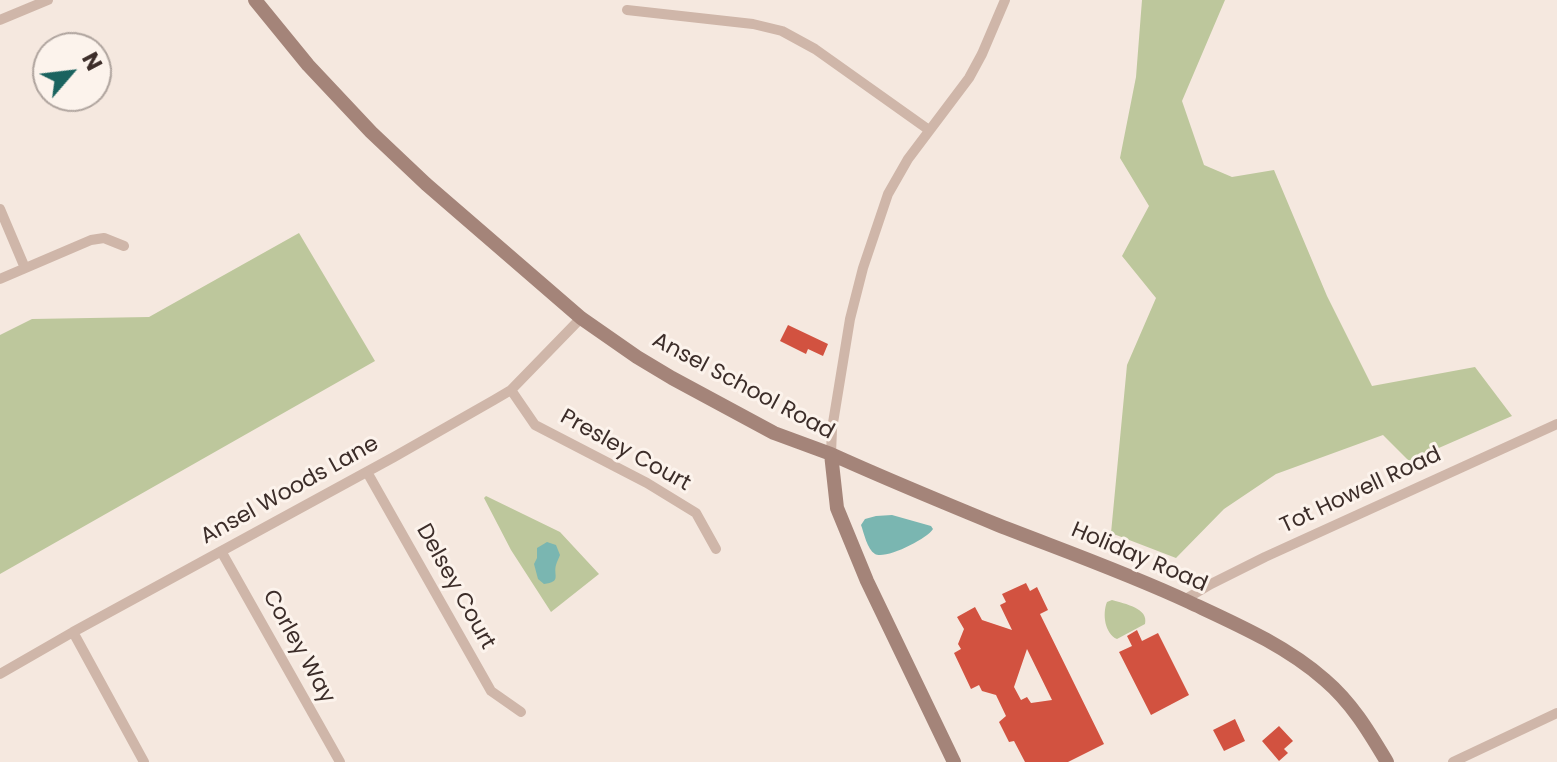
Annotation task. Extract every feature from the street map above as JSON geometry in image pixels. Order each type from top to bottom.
[{"type":"street","points":[[0,20],[48,0]]},
{"type":"street","name":"Ansel School Road","points":[[255,0],[308,65],[371,132],[426,184],[581,318],[672,378],[774,433],[831,454],[837,508],[867,581],[954,762]]},
{"type":"street","points":[[831,454],[832,429],[850,319],[888,194],[908,159],[969,78],[1005,0]]},
{"type":"street","points":[[627,10],[753,24],[782,31],[815,49],[929,130]]},
{"type":"street","points":[[0,209],[25,268]]},
{"type":"street","points":[[0,279],[98,238],[124,246]]},
{"type":"street","name":"Ansel Woods Lane","points":[[0,674],[511,390],[581,318]]},
{"type":"street","name":"Presley Court","points":[[511,390],[535,425],[647,483],[696,513],[716,549]]},
{"type":"street","name":"Tot Howell Road","points":[[1184,600],[1265,557],[1557,424]]},
{"type":"street","name":"Holiday Road","points":[[831,454],[1115,570],[1270,642],[1327,681],[1343,697],[1361,719],[1387,762]]},
{"type":"street","name":"Delsey Court","points":[[367,472],[491,691],[521,712]]},
{"type":"street","name":"Corley Way","points":[[221,551],[340,762]]},
{"type":"street","points":[[73,632],[144,762]]},
{"type":"street","points":[[1453,762],[1557,713]]},
{"type":"green space","points":[[1142,0],[1225,0],[1182,101],[1204,165],[1232,177],[1274,170],[1327,296],[1372,386],[1475,367],[1512,416],[1409,461],[1383,435],[1276,474],[1224,509],[1176,558],[1111,533],[1127,365],[1156,298],[1122,256],[1149,206],[1120,158],[1136,77]]},
{"type":"green space","points":[[299,233],[375,361],[0,574],[0,335],[32,319],[149,317]]},
{"type":"green space","points":[[486,496],[560,532],[599,574],[551,612],[511,550],[484,498]]},
{"type":"green space","points":[[1112,600],[1140,610],[1145,624],[1117,639],[1107,628],[1105,618],[1107,602]]},
{"type":"water","points":[[892,515],[933,529],[906,548],[875,554],[861,525],[865,519]]},
{"type":"water","points":[[547,542],[556,545],[560,555],[555,580],[544,584],[538,579],[534,564],[537,548]]},
{"type":"building","points":[[788,325],[828,344],[823,356],[808,349],[806,354],[780,341]]},
{"type":"building","points":[[1026,583],[1030,591],[1037,587],[1048,610],[1040,614],[1104,744],[1068,762],[1025,762],[1014,741],[1009,742],[999,722],[1006,716],[996,695],[982,691],[979,685],[971,689],[954,653],[961,649],[958,644],[964,629],[957,617],[975,607],[982,620],[1012,630],[1000,605],[1006,602],[1002,594]],"holes":[[[1027,649],[1052,700],[1031,703],[1027,697],[1021,700],[1014,687]]]},
{"type":"building","points":[[1137,630],[1142,641],[1158,633],[1189,695],[1151,715],[1119,652],[1132,646],[1127,636]]},
{"type":"building","points":[[1235,719],[1245,741],[1224,751],[1213,730]]},
{"type":"building","points":[[1279,726],[1293,741],[1284,749],[1288,753],[1279,761],[1262,741]]}]
